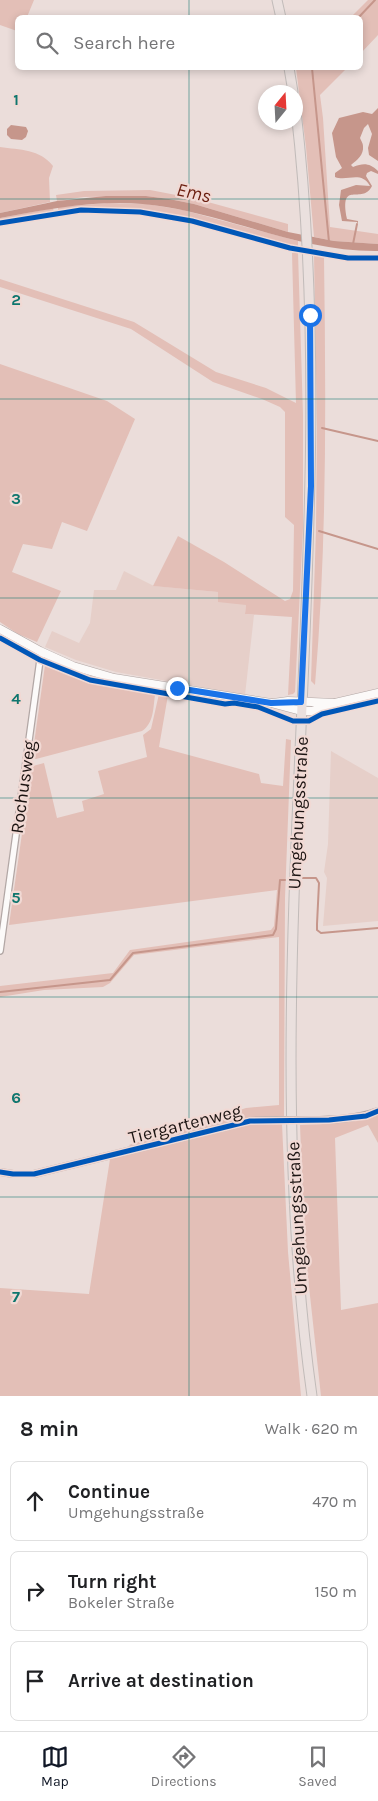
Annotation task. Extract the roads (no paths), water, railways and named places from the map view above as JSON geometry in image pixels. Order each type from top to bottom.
[{"type":"main road","points":[[277,0],[280,15]]},
{"type":"main road","points":[[289,70],[292,85]]},
{"type":"main road","name":"Umgehungsstraße","points":[[298,130],[307,257],[312,429],[301,706],[302,721],[295,860],[291,1034],[292,1138],[296,1251],[312,1396]]},
{"type":"main road","points":[[0,629],[43,653],[73,666],[114,678],[301,706],[335,703],[378,694]]},
{"type":"street","name":"Rochusweg","points":[[0,952],[40,660],[43,653]]},
{"type":"street","name":"Tiergartenweg","points":[[0,1172],[34,1174],[250,1121],[329,1120],[366,1116],[378,1112]]},
{"type":"waterway","points":[[361,15],[375,0]]},
{"type":"waterway","points":[[312,70],[329,242]]},
{"type":"waterway","points":[[353,244],[357,224]]},
{"type":"waterway","points":[[322,428],[378,441]]},
{"type":"waterway","points":[[319,531],[378,549]]},
{"type":"waterway","points":[[303,878],[316,878],[319,883],[317,930],[321,933],[378,928]]},
{"type":"waterway","points":[[0,992],[110,980],[133,953],[273,935],[276,929],[280,880],[285,880]]},
{"type":"water label","name":"Ems","points":[[194,192]]}]
